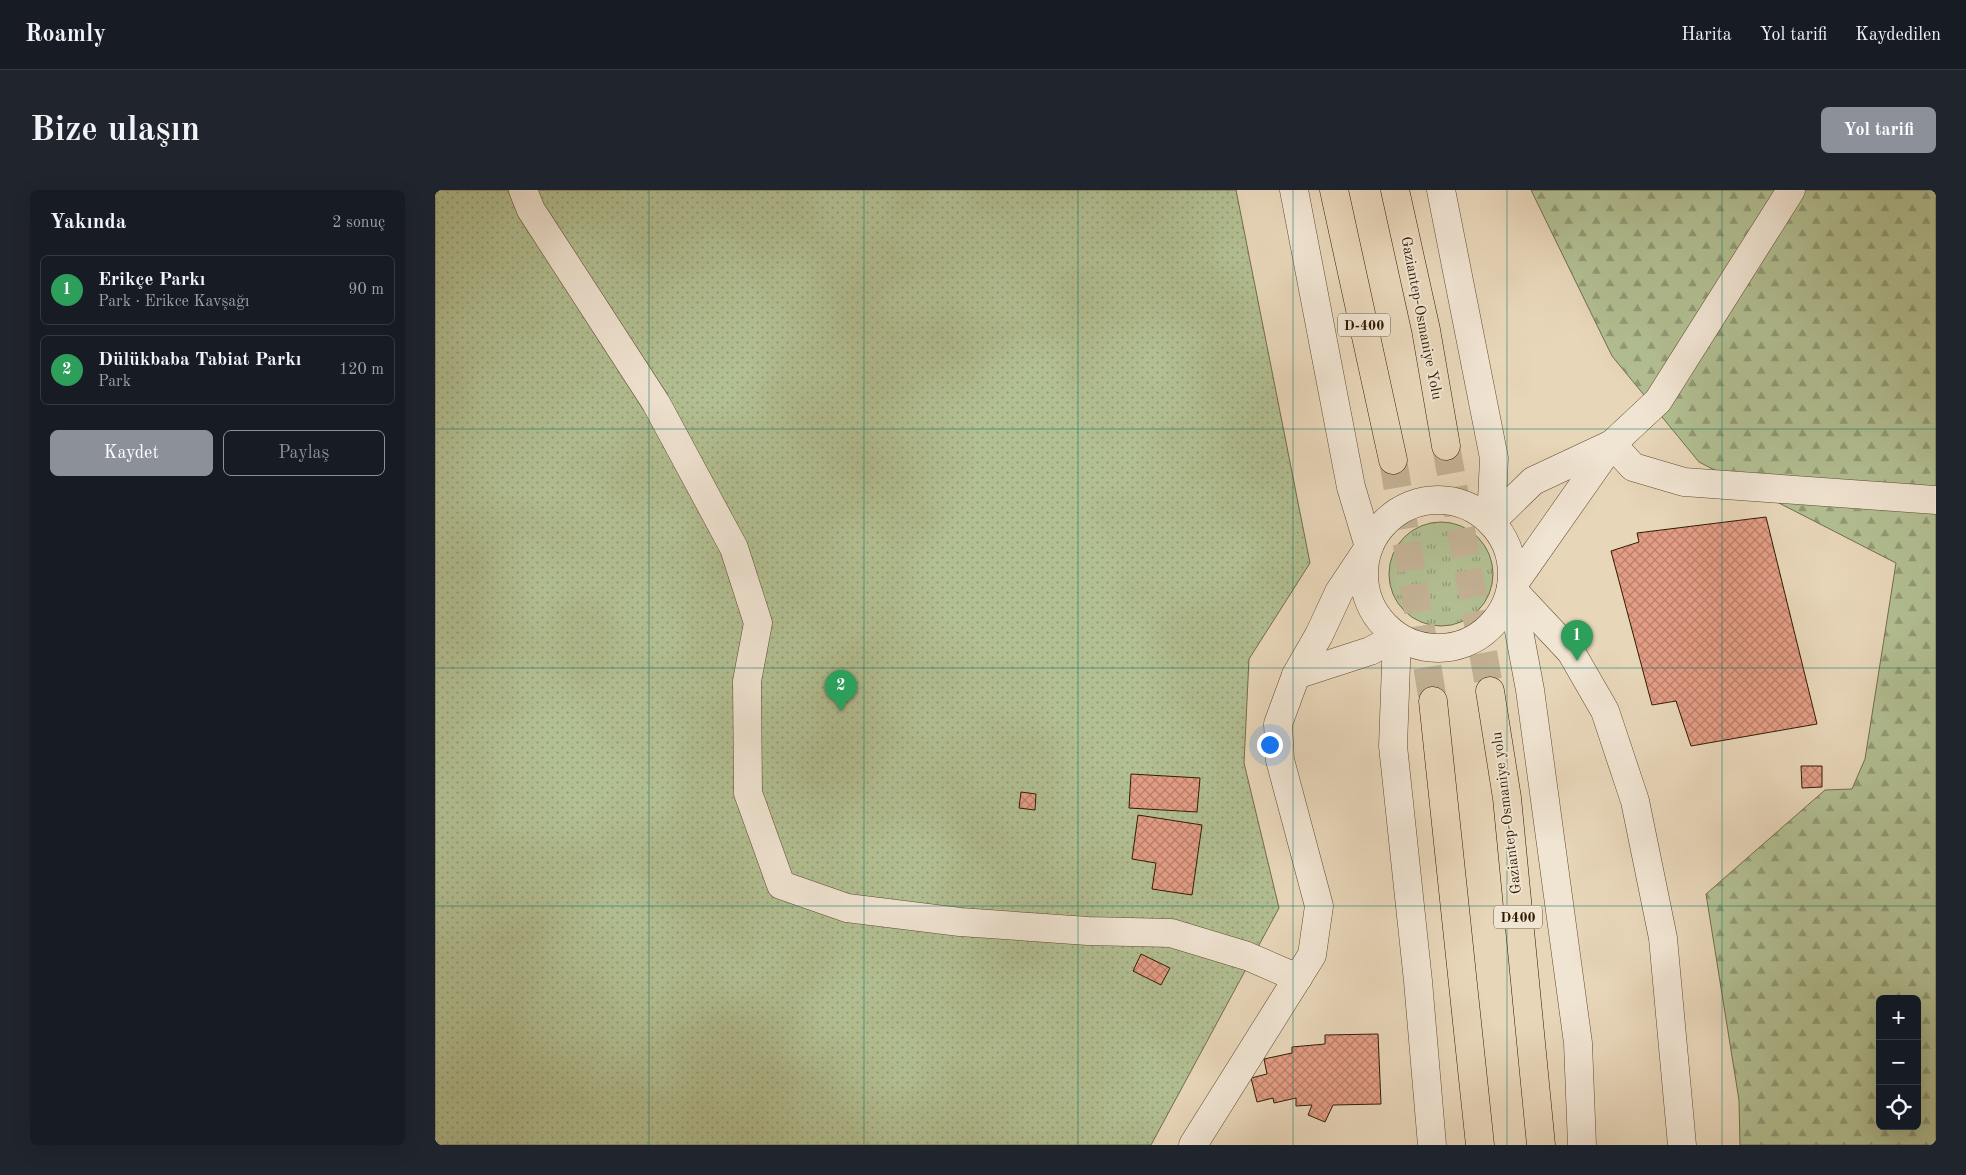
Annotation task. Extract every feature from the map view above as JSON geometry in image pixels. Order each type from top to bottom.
[{"type":"highway","name":"D-400","points":[[1334,190],[1393,460]]},
{"type":"highway","name":"Gaziantep-Osmaniye Yolu","points":[[1395,190],[1426,330],[1446,446]]},
{"type":"highway","name":"Gaziantep-Osmaniye yolu","points":[[1490,690],[1507,798],[1541,1145]]},
{"type":"highway","points":[[1433,701],[1479,1145]]},
{"type":"street","points":[[523,190],[531,210],[656,403],[734,548],[758,623],[747,680],[748,793],[781,885],[847,908],[894,914],[960,922],[1088,931],[1171,933],[1247,956],[1298,978]]},
{"type":"street","points":[[1294,190],[1351,487],[1369,547],[1363,572],[1367,597],[1379,620],[1397,637],[1421,647],[1446,648],[1469,642],[1489,629],[1503,610],[1511,588],[1612,444],[1658,400],[1791,190]]},
{"type":"street","points":[[1441,190],[1494,458],[1491,522]]},
{"type":"street","points":[[1491,522],[1533,481],[1612,444]]},
{"type":"street","points":[[1612,444],[1633,467],[1684,482],[1936,500]]},
{"type":"street","points":[[1193,1145],[1313,955],[1319,906],[1280,760],[1279,724],[1296,674],[1319,635],[1339,592],[1382,525],[1402,509],[1426,501],[1450,501],[1472,508],[1491,522],[1505,542],[1512,564],[1511,588],[1530,690],[1578,1043],[1582,1145]]},
{"type":"street","points":[[1511,588],[1571,652],[1605,711],[1635,801],[1663,938],[1682,1145]]},
{"type":"street","points":[[1296,674],[1369,651],[1397,637]]},
{"type":"street","points":[[1397,637],[1393,746],[1418,981],[1432,1145]]},
{"type":"green space","points":[[435,190],[1236,190],[1310,563],[1249,659],[1244,763],[1279,908],[1151,1145],[435,1145]]},
{"type":"green space","points":[[1531,190],[1936,190],[1936,1145],[1740,1145],[1739,1100],[1706,894],[1825,790],[1852,789],[1865,759],[1896,563],[1699,462],[1612,356]]},
{"type":"green space","points":[[1441,522],[1461,526],[1478,537],[1489,554],[1493,574],[1489,594],[1478,611],[1461,622],[1441,626],[1421,622],[1404,611],[1393,594],[1389,574],[1393,554],[1404,537],[1421,526]]},
{"type":"building","points":[[1766,517],[1817,724],[1691,746],[1676,701],[1652,705],[1611,551],[1639,542],[1637,533]]},
{"type":"building","points":[[1801,766],[1822,766],[1822,787],[1802,788]]},
{"type":"building","points":[[1131,774],[1200,778],[1197,812],[1129,808]]},
{"type":"building","points":[[1021,792],[1036,794],[1035,810],[1019,808]]},
{"type":"building","points":[[1138,815],[1202,825],[1192,895],[1152,889],[1156,863],[1132,859]]},
{"type":"building","points":[[1141,954],[1170,968],[1161,985],[1133,971]]},
{"type":"building","points":[[1378,1034],[1381,1104],[1333,1105],[1325,1122],[1308,1115],[1312,1105],[1296,1106],[1296,1098],[1274,1103],[1273,1098],[1257,1102],[1251,1078],[1267,1074],[1264,1059],[1292,1053],[1292,1047],[1325,1044],[1325,1035]]},
{"type":"tunnel","points":[[1446,446],[1490,691]]},
{"type":"tunnel","points":[[1393,460],[1433,701]]},
{"type":"place","name":"Erikçe Parkı","points":[[1577,661]]},
{"type":"place","name":"Dülükbaba Tabiat Parkı","points":[[841,711]]}]
